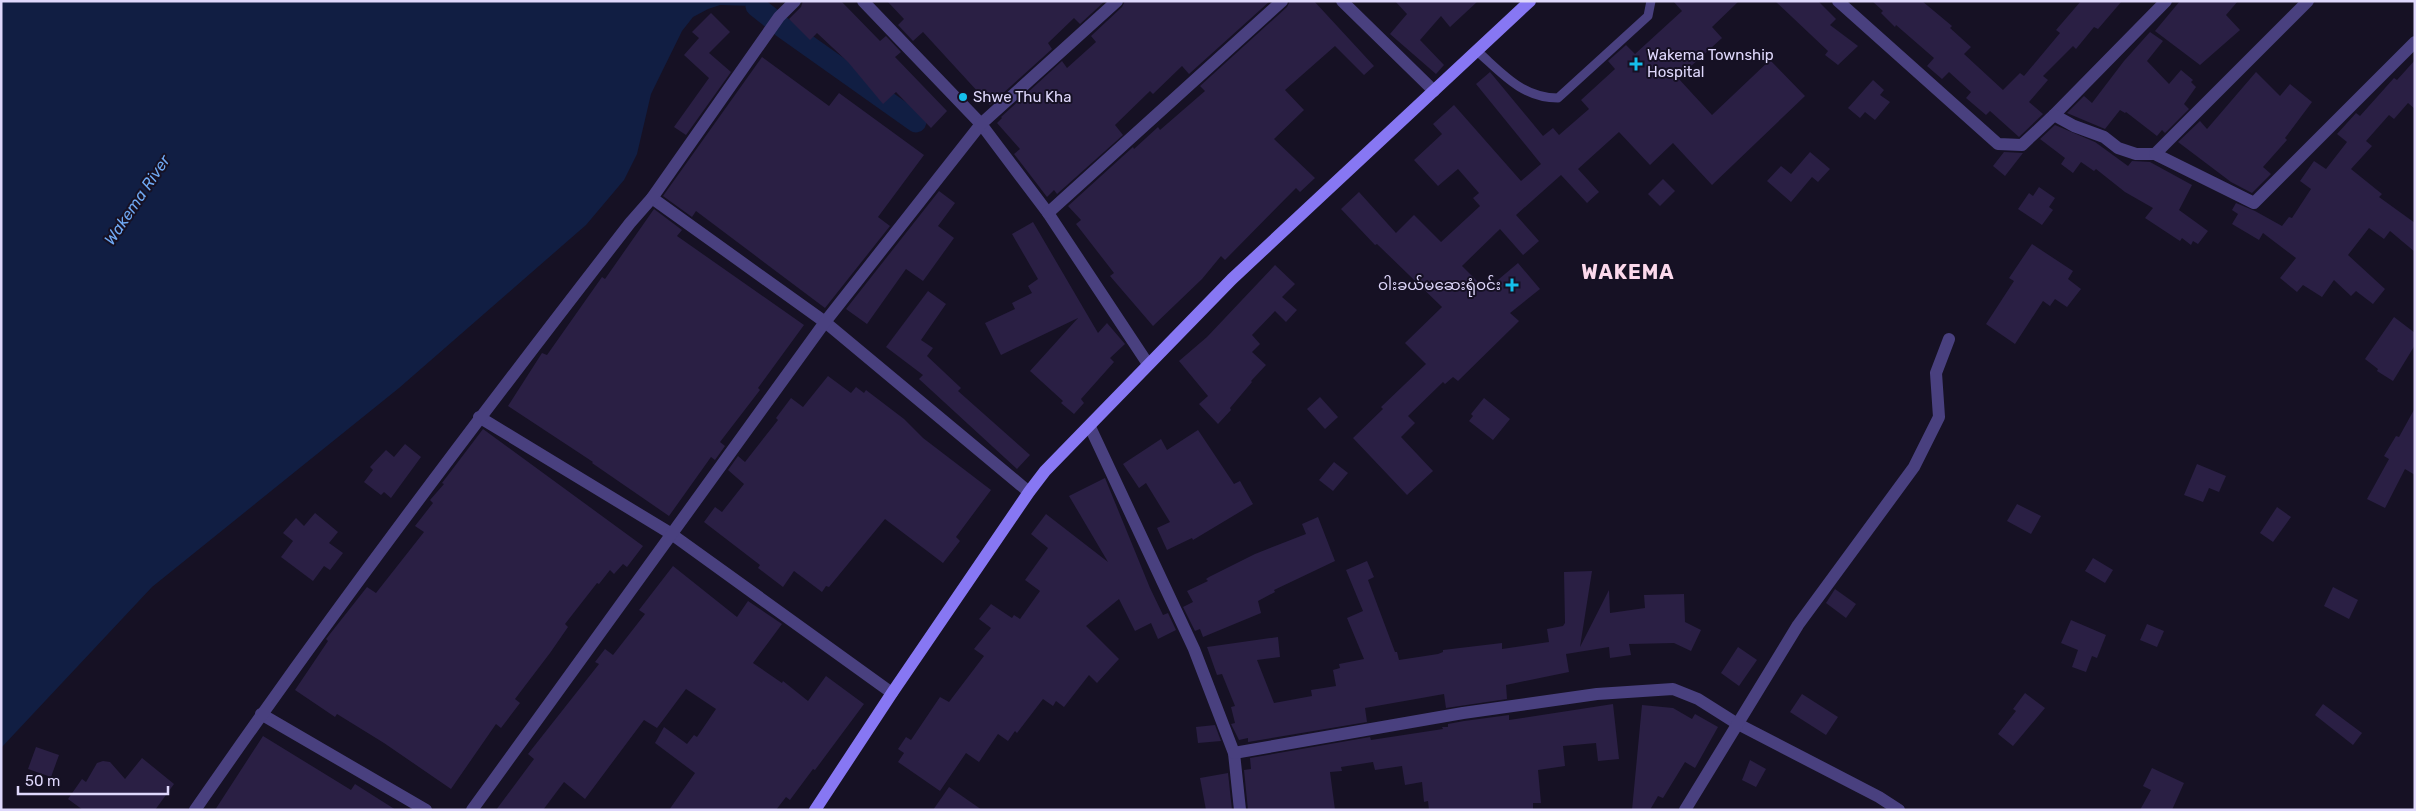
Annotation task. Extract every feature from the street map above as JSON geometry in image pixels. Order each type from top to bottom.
[{"type":"street","points":[[195,810],[261,714],[479,417],[630,222],[652,198],[779,17],[795,1]]},
{"type":"street","points":[[862,1],[980,124],[1048,213],[1148,364]]},
{"type":"street","points":[[472,810],[670,533],[825,322],[980,124],[1117,1]]},
{"type":"street","points":[[1048,213],[1282,1]]},
{"type":"street","points":[[1342,1],[1434,91]]},
{"type":"street","points":[[815,810],[892,693],[1029,492],[1045,472],[1232,279],[1530,1]]},
{"type":"street","points":[[1838,1],[1998,144],[2022,145],[2166,1]]},
{"type":"street","points":[[2154,154],[2308,1]]},
{"type":"street","points":[[2054,115],[2074,126],[2104,137],[2118,148],[2136,154],[2154,154],[2254,203],[2415,42]]},
{"type":"street","points":[[652,198],[825,322],[1029,492]]},
{"type":"street","points":[[1685,810],[1736,723],[1798,625],[1924,450],[1939,417],[1936,373],[1950,339]]},
{"type":"street","points":[[479,417],[670,533],[892,693]]},
{"type":"street","points":[[1090,426],[1194,648],[1234,752],[1240,810]]},
{"type":"street","points":[[1234,752],[1463,713],[1597,694],[1673,689],[1698,699],[1736,723],[1879,797],[1899,810]]},
{"type":"street","points":[[261,714],[426,810]]},
{"type":"lane","points":[[1477,51],[1521,89],[1541,98],[1558,98],[1648,16],[1651,1]]},
{"type":"water","name":"Wakema River","points":[[1,1],[759,1],[756,6],[720,5],[708,9],[693,17],[682,31],[651,94],[637,154],[624,180],[586,225],[399,388],[152,587],[1,748]]},
{"type":"building","points":[[803,1],[841,1],[880,41],[886,36],[901,52],[895,57],[947,111],[931,128],[896,92],[883,104],[848,62],[817,33],[810,40],[789,19],[801,7]]},
{"type":"building","points":[[887,1],[1105,1],[1080,24],[1074,18],[1048,43],[1052,49],[990,105],[923,32],[913,41],[898,25],[904,19]]},
{"type":"building","points":[[1125,1],[1270,1],[1189,74],[1182,66],[1153,94],[1150,91],[1115,125],[1123,135],[1057,194],[1054,190],[1047,197],[1014,154],[1020,149],[997,123],[1001,117],[1062,61],[1067,68],[1096,42],[1091,36],[1122,7]]},
{"type":"building","points":[[1290,1],[1314,1],[1374,66],[1364,75],[1335,46],[1285,90],[1304,110],[1274,139],[1315,178],[1300,192],[1296,188],[1225,260],[1221,256],[1202,279],[1153,326],[1110,276],[1114,273],[1076,224],[1081,220],[1068,206],[1133,147],[1134,149],[1158,127],[1160,130],[1205,91],[1200,86],[1287,7]]},
{"type":"building","points":[[1395,1],[1478,1],[1450,27],[1441,16],[1420,40],[1444,65],[1436,74],[1390,34],[1407,14]]},
{"type":"building","points":[[1673,1],[1739,1],[1712,27],[1722,38],[1678,78],[1712,115],[1770,60],[1805,96],[1712,185],[1673,143],[1650,165],[1619,132],[1578,169],[1599,192],[1587,203],[1561,175],[1516,215],[1539,241],[1523,255],[1500,229],[1462,266],[1486,290],[1518,263],[1540,289],[1510,313],[1519,321],[1458,381],[1453,377],[1445,384],[1443,382],[1408,416],[1415,423],[1401,437],[1433,471],[1407,495],[1353,438],[1383,409],[1381,407],[1426,364],[1405,343],[1442,307],[1377,244],[1375,245],[1341,209],[1359,192],[1396,233],[1414,215],[1441,242],[1480,206],[1473,198],[1479,193],[1458,169],[1438,186],[1414,160],[1442,134],[1433,124],[1454,105],[1521,181],[1541,164],[1476,84],[1490,72],[1543,136],[1553,128],[1559,135],[1589,109],[1581,100],[1615,69],[1608,61],[1626,45],[1635,54],[1682,11]]},
{"type":"building","points":[[1775,1],[1818,1],[1836,19],[1830,25],[1858,46],[1838,65],[1825,55],[1828,51]]},
{"type":"building","points":[[1872,1],[1922,1],[1952,26],[1950,28],[1971,47],[1964,54],[2003,90],[2020,73],[2024,76],[2060,33],[2056,30],[2081,1],[2122,1],[2098,29],[2094,27],[2076,49],[2073,46],[2043,76],[2048,80],[2029,102],[2043,114],[2019,137],[1990,111],[1986,115],[1966,98],[1971,92],[1949,72],[1942,79],[1927,66],[1934,58],[1896,25],[1895,27],[1881,13],[1883,11]]},
{"type":"building","points":[[2180,1],[2238,1],[2226,15],[2240,30],[2200,65],[2155,31]]},
{"type":"building","points":[[711,13],[730,32],[709,53],[731,72],[686,135],[674,127],[709,78],[684,55],[699,38],[692,32]]},
{"type":"building","points":[[2150,32],[2163,41],[2147,61],[2169,84],[2181,70],[2193,80],[2191,82],[2196,87],[2184,104],[2189,109],[2165,133],[2162,130],[2157,136],[2126,112],[2120,110],[2105,129],[2067,113],[2084,96],[2092,103],[2124,61]]},
{"type":"building","points":[[762,57],[829,106],[839,93],[924,155],[878,217],[890,226],[825,308],[696,211],[692,217],[663,196]]},
{"type":"building","points":[[2415,60],[2415,109],[2408,103],[2394,119],[2389,115],[2366,141],[2372,146],[2351,169],[2382,194],[2379,197],[2415,223],[2415,252],[2390,231],[2384,239],[2369,228],[2348,255],[2385,289],[2373,304],[2356,291],[2351,296],[2334,280],[2322,297],[2303,285],[2297,292],[2280,278],[2296,258],[2263,233],[2259,240],[2232,224],[2238,214],[2232,210],[2236,203],[2282,226],[2289,217],[2292,218],[2311,189],[2300,181],[2314,161],[2326,169],[2347,142],[2337,134],[2356,113],[2360,116],[2394,78],[2397,80]]},
{"type":"building","points":[[2256,72],[2280,96],[2290,84],[2312,102],[2285,138],[2287,140],[2263,167],[2271,174],[2252,193],[2231,182],[2178,142],[2200,121],[2207,129]]},
{"type":"building","points":[[1873,80],[1884,90],[1880,95],[1890,102],[1875,120],[1865,112],[1860,118],[1848,108]]},
{"type":"building","points":[[2055,125],[2095,142],[2128,166],[2132,161],[2150,162],[2192,185],[2179,210],[2208,231],[2198,244],[2193,241],[2191,245],[2182,238],[2180,241],[2145,218],[2153,208],[2125,192],[2096,169],[2094,171],[2081,162],[2073,173],[2061,164],[2065,158],[2040,139]]},
{"type":"building","points":[[1810,152],[1830,169],[1818,182],[1812,177],[1791,202],[1767,181],[1781,166],[1791,174]]},
{"type":"building","points":[[2004,152],[2023,153],[2005,176],[1993,166]]},
{"type":"building","points":[[1663,179],[1675,191],[1660,206],[1648,194]]},
{"type":"building","points":[[2039,187],[2055,198],[2049,207],[2053,210],[2042,225],[2018,209],[2029,193],[2033,196]]},
{"type":"building","points":[[939,191],[955,203],[938,226],[954,238],[923,281],[906,269],[867,324],[846,309]]},
{"type":"building","points":[[654,209],[682,230],[677,236],[804,325],[758,388],[760,390],[720,442],[725,446],[715,460],[711,457],[669,516],[593,462],[508,406],[542,353],[547,355],[602,277],[605,279]]},
{"type":"building","points":[[1033,222],[1098,333],[1107,323],[1125,344],[1110,358],[1114,362],[1081,399],[1084,403],[1074,414],[1061,403],[1063,401],[1030,371],[1078,318],[1001,355],[985,323],[1015,309],[1012,303],[1032,293],[1028,286],[1038,279],[1012,234]]},
{"type":"building","points":[[2032,244],[2073,271],[2068,279],[2081,289],[2067,307],[2055,299],[2050,306],[2043,301],[2015,344],[1986,324],[2014,281],[2009,278]]},
{"type":"building","points":[[1275,265],[1295,284],[1282,297],[1297,310],[1286,322],[1275,311],[1252,335],[1260,344],[1252,352],[1266,365],[1251,381],[1230,408],[1231,410],[1218,424],[1199,404],[1208,396],[1179,361],[1207,337]]},
{"type":"building","points":[[928,291],[946,304],[921,340],[933,348],[927,356],[961,388],[958,391],[1030,455],[1017,469],[919,379],[923,375],[886,347]]},
{"type":"building","points":[[2394,317],[2415,333],[2415,345],[2393,381],[2377,371],[2378,369],[2365,359]]},
{"type":"building","points":[[828,376],[851,393],[856,387],[864,393],[866,390],[904,419],[923,438],[991,490],[956,537],[960,541],[943,563],[885,519],[829,587],[826,586],[822,592],[794,571],[783,587],[758,568],[760,565],[704,522],[715,507],[722,512],[744,484],[728,470],[738,456],[745,462],[778,420],[776,418],[791,398],[803,407]]},
{"type":"building","points":[[1320,397],[1338,417],[1325,429],[1307,409]]},
{"type":"building","points":[[1484,398],[1510,419],[1493,440],[1469,421],[1473,416],[1471,414]]},
{"type":"building","points":[[2415,408],[2415,475],[2405,469],[2385,508],[2367,499],[2389,459],[2384,456],[2396,436],[2399,437]]},
{"type":"building","points":[[483,429],[643,546],[627,567],[623,564],[614,574],[610,570],[599,584],[597,583],[565,624],[568,627],[515,699],[520,703],[501,728],[496,724],[451,789],[384,743],[337,714],[335,717],[295,690],[328,641],[326,639],[367,587],[376,593],[424,532],[415,526],[433,503],[430,500],[444,484],[442,483]]},
{"type":"building","points":[[1198,430],[1234,484],[1240,481],[1253,504],[1193,540],[1192,538],[1167,550],[1157,528],[1170,522],[1146,483],[1139,488],[1123,464],[1161,439],[1167,450]]},
{"type":"building","points":[[405,444],[421,457],[391,498],[384,492],[381,495],[364,482],[373,470],[370,467],[386,450],[394,457]]},
{"type":"building","points":[[1334,462],[1348,473],[1333,491],[1319,480]]},
{"type":"building","points":[[2197,464],[2226,476],[2219,492],[2209,488],[2203,502],[2184,495]]},
{"type":"building","points":[[1105,478],[1150,588],[1163,615],[1168,613],[1176,630],[1158,639],[1151,623],[1135,631],[1119,599],[1086,626],[1119,659],[1097,683],[1089,675],[1064,707],[1056,701],[1053,706],[1043,699],[1017,733],[1015,731],[1008,741],[998,734],[979,762],[966,753],[940,791],[898,762],[904,753],[898,749],[906,737],[911,740],[940,697],[949,702],[984,656],[974,649],[991,628],[979,619],[991,604],[1012,618],[1014,615],[1020,619],[1040,591],[1025,580],[1048,548],[1031,534],[1046,514],[1108,562],[1069,496]]},
{"type":"building","points":[[2017,504],[2041,516],[2031,534],[2007,521]]},
{"type":"building","points":[[2277,507],[2291,517],[2273,542],[2260,533]]},
{"type":"building","points":[[315,513],[338,532],[329,543],[343,553],[330,570],[324,566],[313,581],[281,557],[293,541],[283,533],[296,518],[304,526]]},
{"type":"building","points":[[1318,517],[1335,561],[1274,590],[1275,592],[1258,601],[1261,613],[1203,637],[1200,629],[1195,631],[1183,607],[1193,602],[1187,591],[1208,581],[1206,579],[1209,577],[1255,554],[1306,534],[1302,524]]},
{"type":"building","points":[[2093,558],[2113,570],[2105,583],[2085,571]]},
{"type":"building","points":[[1367,561],[1374,577],[1368,580],[1399,660],[1438,654],[1443,652],[1443,650],[1502,643],[1502,649],[1549,642],[1547,629],[1563,626],[1565,623],[1564,572],[1592,571],[1580,647],[1609,590],[1610,613],[1645,608],[1644,595],[1684,594],[1685,622],[1701,630],[1691,651],[1674,643],[1629,644],[1631,655],[1610,658],[1609,647],[1566,654],[1569,672],[1506,685],[1507,699],[1446,708],[1444,694],[1365,708],[1367,722],[1248,742],[1248,738],[1239,740],[1231,724],[1235,723],[1231,707],[1235,706],[1222,674],[1217,675],[1207,647],[1278,637],[1280,657],[1257,660],[1274,703],[1312,696],[1311,690],[1336,686],[1333,670],[1340,668],[1339,664],[1364,659],[1347,618],[1363,611],[1346,570]]},
{"type":"building","points":[[673,566],[737,617],[748,601],[782,624],[753,663],[782,683],[783,681],[808,701],[826,676],[864,704],[815,770],[813,769],[790,800],[786,797],[776,810],[669,810],[695,773],[655,743],[664,727],[687,744],[694,735],[697,737],[716,709],[686,689],[657,728],[644,720],[585,799],[564,782],[543,810],[496,810],[534,759],[528,754],[599,664],[595,662],[605,649],[613,655],[645,614],[639,610]]},
{"type":"building","points":[[2333,587],[2358,600],[2349,619],[2324,606]]},
{"type":"building","points":[[1835,589],[1856,604],[1846,618],[1826,603]]},
{"type":"building","points":[[2071,620],[2106,635],[2097,658],[2092,656],[2086,672],[2072,667],[2078,650],[2061,643]]},
{"type":"building","points":[[2147,624],[2164,631],[2157,647],[2140,640]]},
{"type":"building","points":[[1738,647],[1757,660],[1739,686],[1721,673]]},
{"type":"building","points":[[2025,693],[2045,708],[2013,746],[1998,734],[2016,711],[2013,709]]},
{"type":"building","points":[[1802,694],[1838,717],[1826,735],[1790,712]]},
{"type":"building","points":[[1613,704],[1619,759],[1598,761],[1596,743],[1563,746],[1565,766],[1538,770],[1541,803],[1533,803],[1533,810],[1429,810],[1428,801],[1424,802],[1422,782],[1405,785],[1402,766],[1375,770],[1373,762],[1341,767],[1342,771],[1330,772],[1335,810],[1248,810],[1244,770],[1251,769],[1250,758],[1370,737],[1371,740],[1443,729],[1442,727],[1448,727],[1448,724],[1464,721],[1509,715],[1509,720]]},
{"type":"building","points":[[2323,704],[2362,733],[2353,745],[2315,715]]},
{"type":"building","points":[[1642,705],[1673,708],[1692,719],[1695,714],[1718,727],[1695,768],[1685,762],[1663,798],[1658,796],[1650,810],[1632,810]]},
{"type":"building","points":[[1215,725],[1221,741],[1198,743],[1196,727]]},
{"type":"building","points":[[263,736],[351,790],[355,784],[396,810],[215,810]]},
{"type":"building","points":[[36,747],[59,755],[51,777],[28,769]]},
{"type":"building","points":[[142,758],[174,784],[155,810],[83,810],[68,799],[82,779],[86,782],[97,763],[103,761],[110,762],[125,779]]},
{"type":"building","points":[[1750,760],[1766,769],[1756,787],[1742,780]]},
{"type":"building","points":[[2152,768],[2184,783],[2172,810],[2140,810],[2151,790],[2143,786]]},
{"type":"building","points":[[1228,773],[1232,810],[1206,810],[1200,778]]},
{"type":"building","points":[[949,787],[982,810],[933,810]]},
{"type":"waterway","points":[[756,6],[771,18]]},
{"type":"waterway","points":[[782,27],[916,122]]},
{"type":"place","name":"Wakema Township Hospital","points":[[1636,64]]},
{"type":"place","name":"Shwe Thu Kha","points":[[963,97]]},
{"type":"place","name":"ဝါးခယ်မဆေးရုံဝင်း","points":[[1512,285]]},
{"type":"district","name":"WAKEMA","points":[[1628,272]]}]
